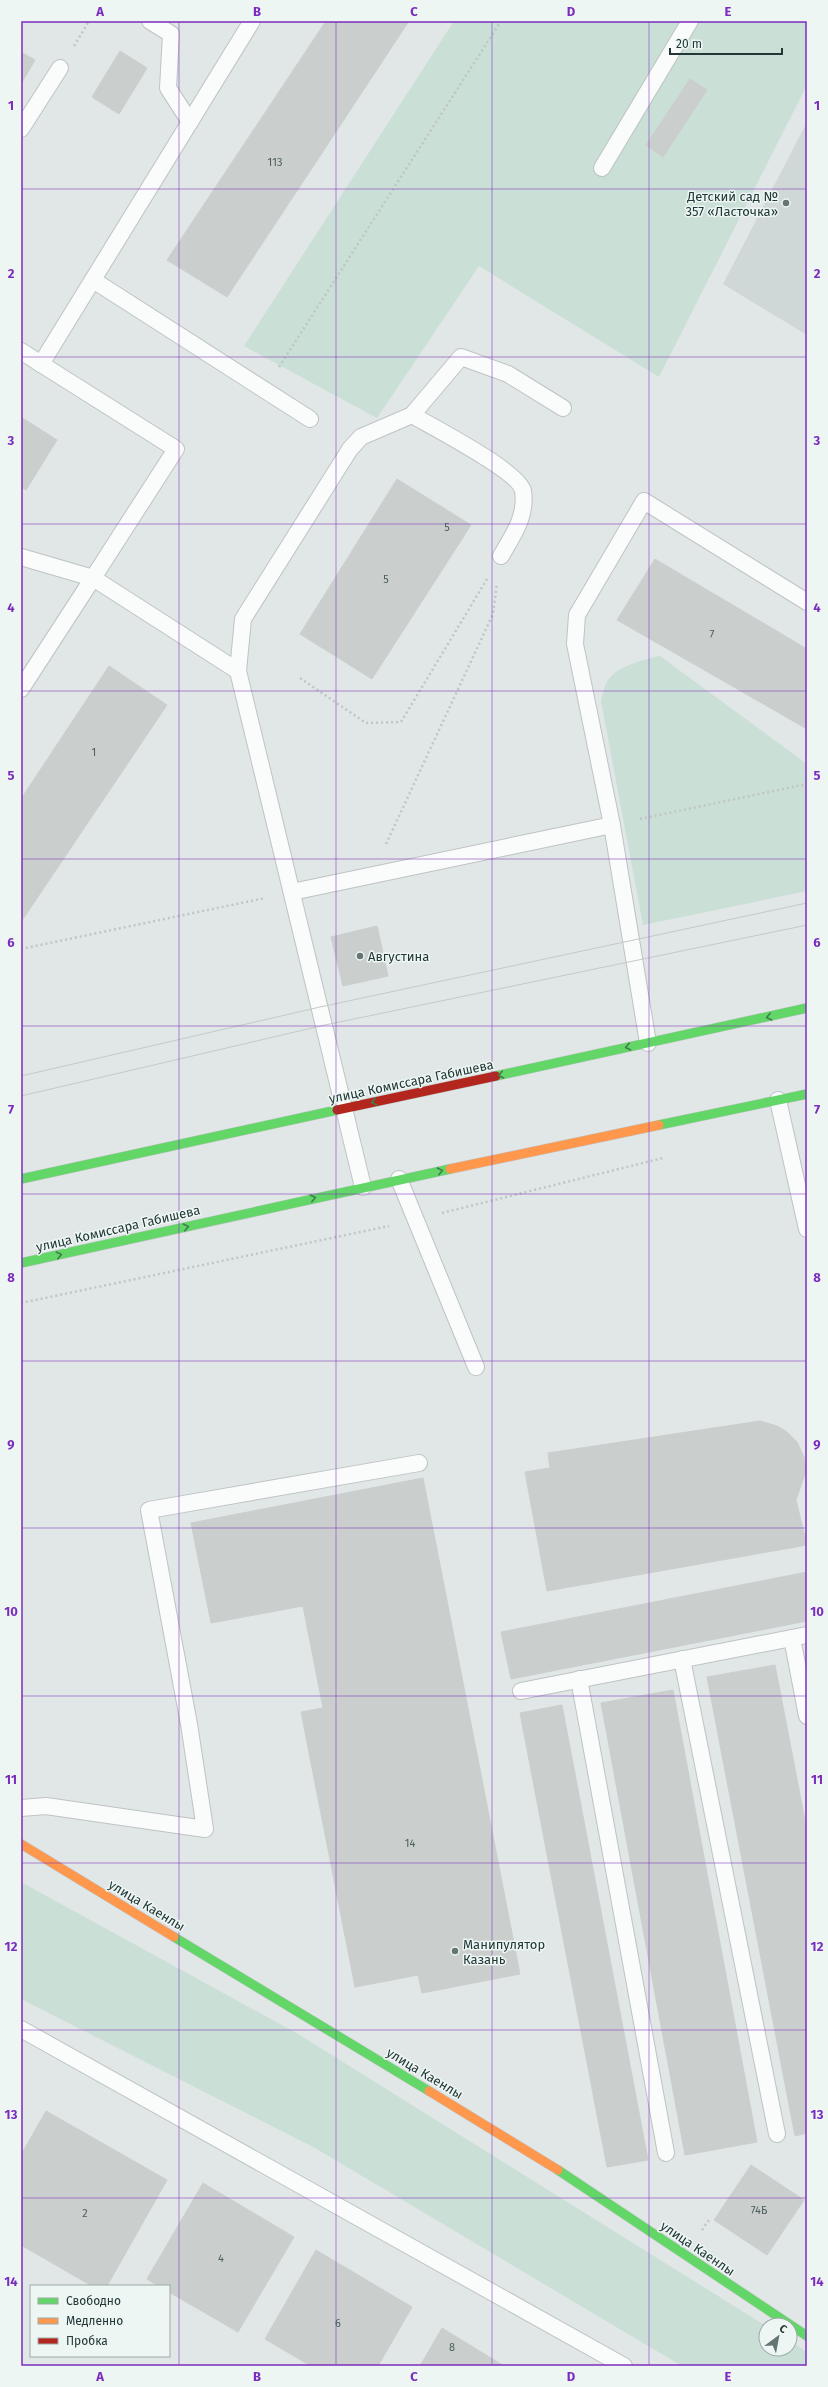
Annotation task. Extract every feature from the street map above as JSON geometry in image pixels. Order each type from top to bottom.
[{"type":"street","name":"улица Комиссара Габишева","points":[[21,1179],[807,1008]]},
{"type":"street","name":"улица Комиссара Габишева","points":[[21,1263],[363,1187],[807,1094]]},
{"type":"street","name":"улица Каенлы","points":[[21,1844],[540,2158],[807,2336]]},
{"type":"lane","points":[[150,21],[171,34],[168,88],[190,122]]},
{"type":"lane","points":[[41,364],[252,21]]},
{"type":"lane","points":[[602,168],[690,21]]},
{"type":"lane","points":[[21,129],[60,68]]},
{"type":"lane","points":[[93,280],[310,419]]},
{"type":"lane","points":[[21,351],[176,449],[21,689]]},
{"type":"lane","points":[[363,1187],[238,671],[243,619],[350,449],[361,437],[412,415],[461,357],[508,374],[564,408]]},
{"type":"lane","points":[[412,415],[486,459],[514,478],[523,490],[522,517],[501,556]]},
{"type":"lane","points":[[648,1043],[612,825],[575,644],[578,615],[644,501],[807,602]]},
{"type":"lane","points":[[21,557],[93,578],[238,671]]},
{"type":"lane","points":[[292,892],[612,825]]},
{"type":"lane","points":[[778,1100],[807,1229]]},
{"type":"lane","points":[[399,1180],[476,1367]]},
{"type":"lane","points":[[21,1808],[46,1806],[205,1830],[189,1724],[149,1510],[419,1463]]},
{"type":"lane","points":[[522,1691],[799,1636],[807,1716]]},
{"type":"lane","points":[[682,1659],[777,2134]]},
{"type":"lane","points":[[579,1679],[666,2154]]},
{"type":"lane","points":[[21,2030],[624,2366]]},
{"type":"path","points":[[265,390],[500,21]]},
{"type":"path","points":[[300,678],[366,723],[401,722],[501,556]]},
{"type":"path","points":[[372,875],[493,614],[501,556]]},
{"type":"path","points":[[612,825],[807,784]]},
{"type":"path","points":[[21,950],[292,892]]},
{"type":"shaded area","name":"Детский сад № 357 «Ласточка»","points":[[807,122],[807,335],[723,284]]},
{"type":"green space","points":[[454,21],[807,21],[807,85],[659,377],[479,266],[377,418],[244,346]]},
{"type":"green space","points":[[660,656],[807,764],[807,891],[643,925],[601,701],[607,682],[616,672],[630,664]]},
{"type":"green space","points":[[21,1882],[298,2034],[758,2321],[758,2357],[798,2357],[798,2346],[807,2352],[807,2366],[682,2366],[315,2148],[21,1999]]},
{"type":"building","points":[[326,21],[409,21],[227,297],[167,260]]},
{"type":"building","points":[[120,51],[147,68],[119,114],[92,97]]},
{"type":"building","points":[[21,52],[35,60],[21,84]]},
{"type":"building","points":[[690,79],[707,90],[663,157],[646,145]]},
{"type":"building","points":[[21,417],[57,440],[26,490],[21,487]]},
{"type":"building","points":[[397,479],[471,525],[372,679],[300,634]]},
{"type":"building","points":[[655,559],[807,649],[807,729],[617,620]]},
{"type":"building","points":[[109,666],[167,705],[21,922],[21,799]]},
{"type":"building","points":[[377,926],[388,976],[343,986],[331,937]]},
{"type":"building","points":[[760,1421],[777,1426],[787,1432],[797,1442],[804,1457],[806,1471],[796,1500],[807,1545],[547,1591],[525,1472],[550,1468],[548,1453]]},
{"type":"building","points":[[423,1478],[520,1974],[422,1993],[418,1975],[355,1987],[301,1712],[323,1708],[303,1606],[211,1623],[191,1523]]},
{"type":"building","points":[[807,1572],[807,1621],[511,1679],[501,1632]]},
{"type":"building","points":[[775,1665],[807,1831],[807,2133],[795,2136],[707,1677]]},
{"type":"building","points":[[673,1690],[757,2142],[685,2155],[601,1703]]},
{"type":"building","points":[[562,1705],[648,2160],[607,2167],[520,1713]]},
{"type":"building","points":[[46,2111],[167,2180],[108,2285],[90,2285],[21,2245],[21,2155]]},
{"type":"building","points":[[751,2165],[804,2200],[767,2255],[714,2220]]},
{"type":"building","points":[[203,2183],[294,2237],[238,2332],[170,2293],[170,2285],[157,2285],[147,2279]]},
{"type":"building","points":[[316,2250],[412,2307],[378,2366],[311,2366],[265,2339]]},
{"type":"building","points":[[442,2328],[504,2366],[420,2366]]},
{"type":"tram line","points":[[21,1076],[320,1007],[807,903]]},
{"type":"tram line","points":[[21,1096],[325,1025],[807,925]]},
{"type":"traffic: fast","points":[[496,1076],[807,1008]]},
{"type":"traffic: fast","points":[[659,1125],[807,1094]]},
{"type":"traffic: fast","points":[[21,1179],[337,1110]]},
{"type":"traffic: fast","points":[[21,1263],[450,1169]]},
{"type":"traffic: fast","points":[[174,1937],[429,2091]]},
{"type":"traffic: fast","points":[[558,2170],[807,2336]]},
{"type":"traffic: slow","points":[[450,1169],[659,1125]]},
{"type":"traffic: slow","points":[[21,1844],[174,1937]]},
{"type":"traffic: slow","points":[[429,2091],[558,2170]]},
{"type":"traffic: jam","points":[[337,1110],[496,1076]]},
{"type":"place","name":"Детский сад № 357 «Ласточка»","points":[[786,203]]},
{"type":"place","name":"Августина","points":[[360,956]]},
{"type":"place","name":"Манипулятор Казань","points":[[455,1951]]}]
